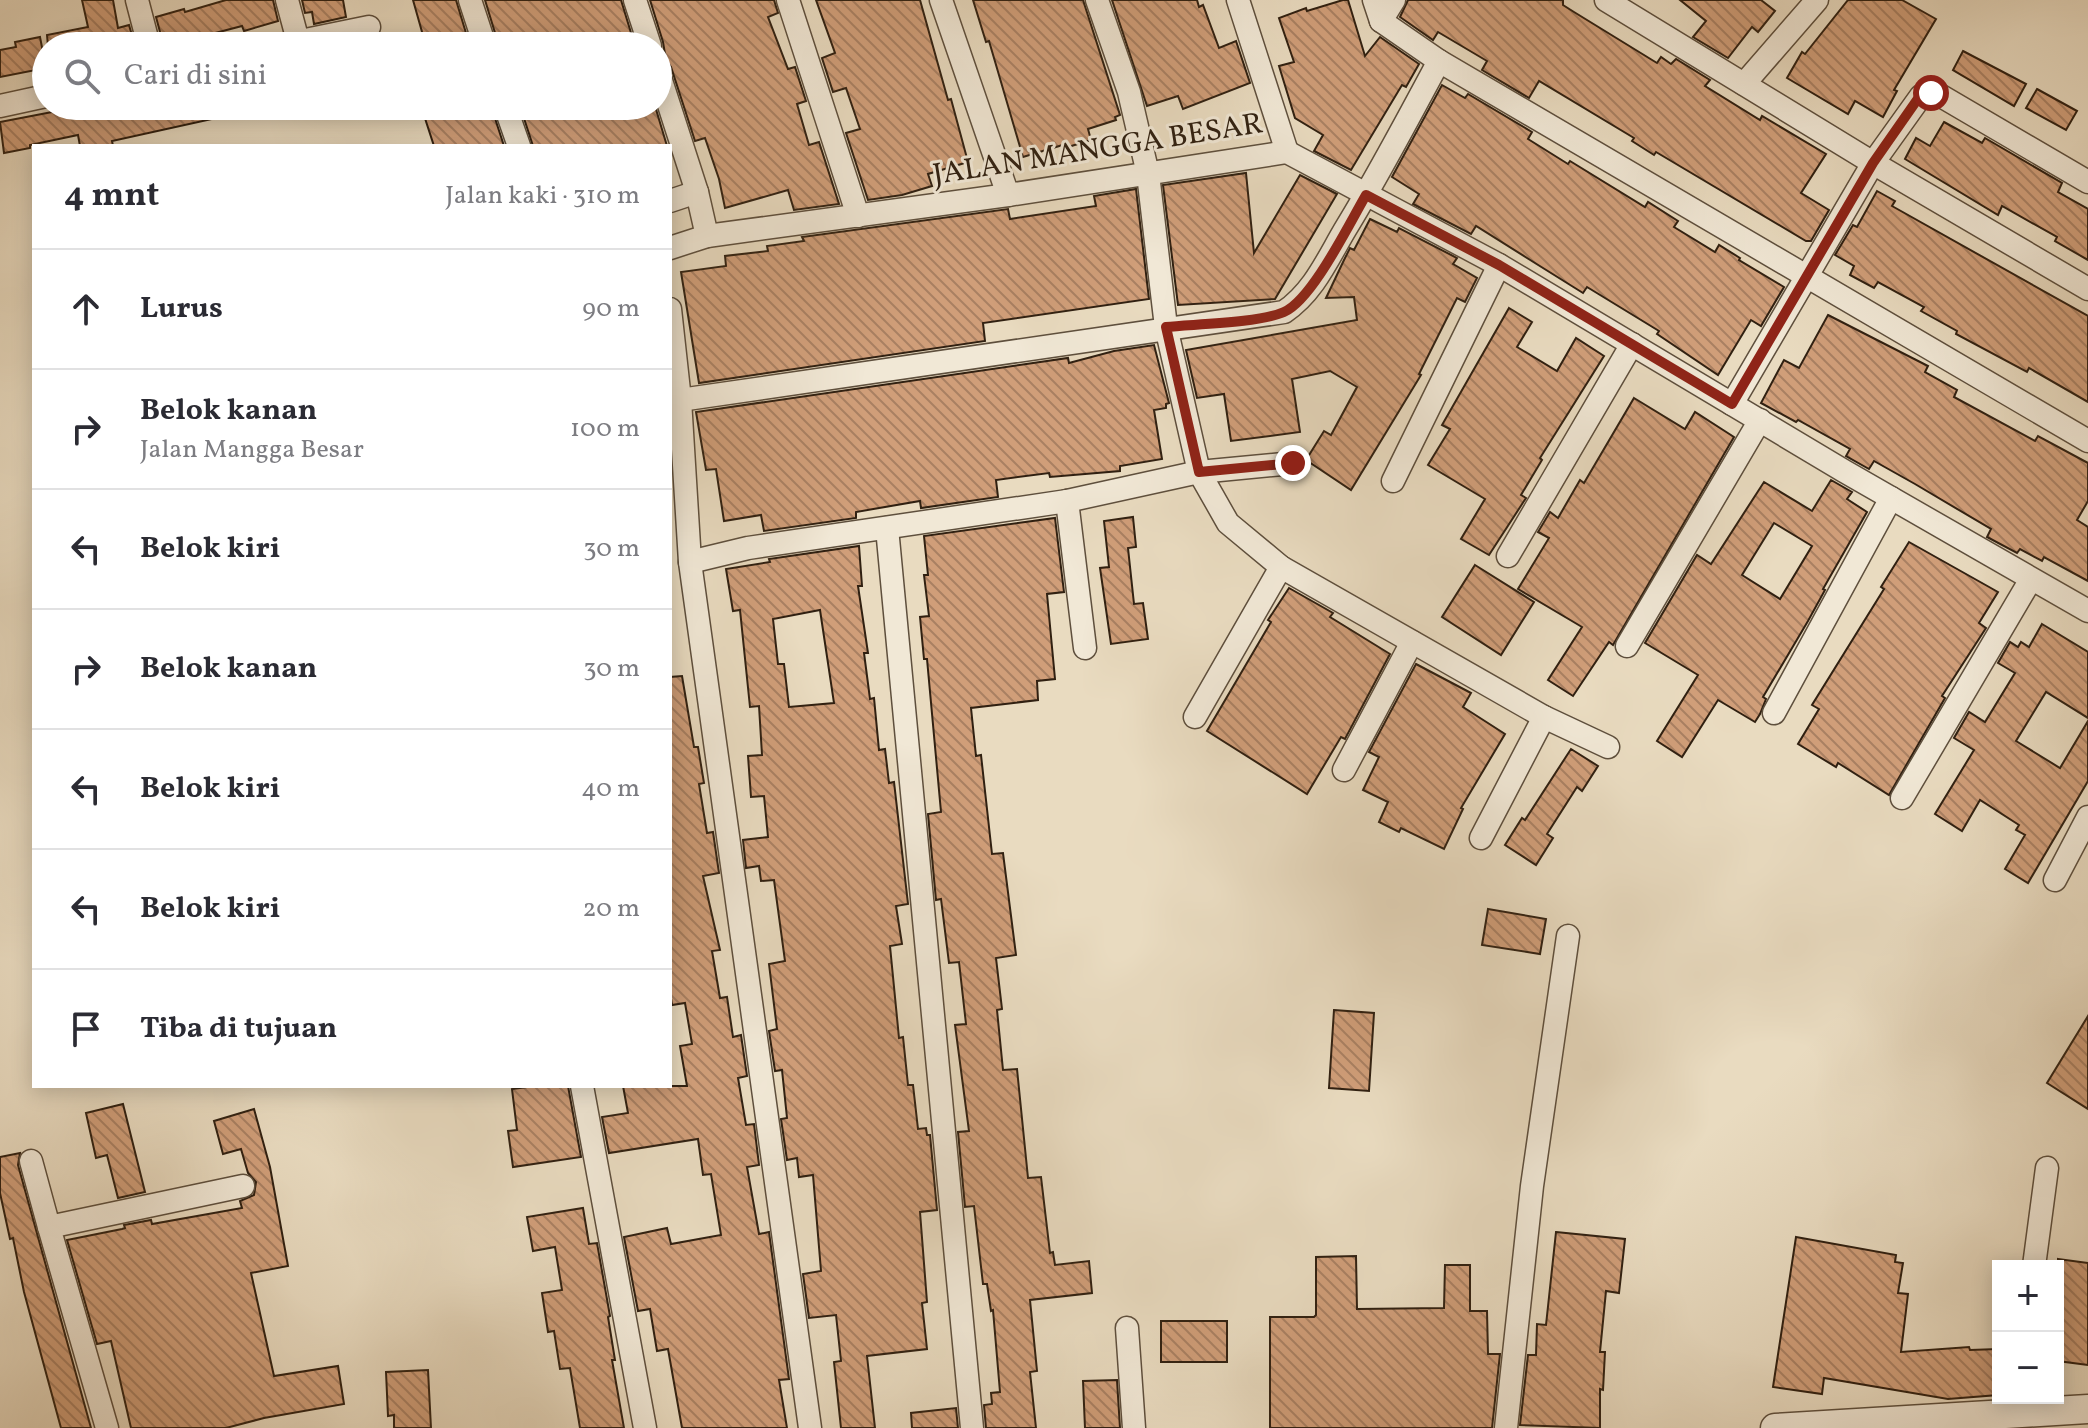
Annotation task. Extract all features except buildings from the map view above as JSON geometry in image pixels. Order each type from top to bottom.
[{"type":"street","points":[[137,0],[145,32]]},
{"type":"street","points":[[287,0],[287,32]]},
{"type":"street","points":[[470,0],[480,32]]},
{"type":"street","points":[[635,0],[645,32]]},
{"type":"street","points":[[788,0],[858,216]]},
{"type":"street","points":[[941,0],[1008,195]]},
{"type":"street","points":[[1097,0],[1129,92],[1148,174],[1166,327],[1199,472],[1228,523],[1281,567],[1544,717],[1608,747]]},
{"type":"street","points":[[1238,0],[1287,152]]},
{"type":"street","points":[[1394,0],[1378,10],[1439,61],[2088,441]]},
{"type":"street","points":[[1744,84],[1817,0]]},
{"type":"street","points":[[1614,2],[1873,163],[2088,289]]},
{"type":"street","points":[[345,32],[369,27]]},
{"type":"street","points":[[680,400],[1284,312],[1298,303],[1310,288],[1366,195],[1439,61]]},
{"type":"street","points":[[1732,404],[1873,163],[1921,96],[1936,93],[2088,182]]},
{"type":"street","points":[[0,106],[32,99]]},
{"type":"street","points":[[672,114],[697,192],[707,236]]},
{"type":"street","points":[[510,120],[518,144]]},
{"type":"street","name":"JALAN MANGGA BESAR","points":[[672,247],[707,236],[1008,195],[1287,152],[1499,265],[2088,611]]},
{"type":"street","points":[[672,200],[697,192]]},
{"type":"street","points":[[1393,481],[1499,265]]},
{"type":"street","points":[[672,327],[680,400],[690,562],[810,1428]]},
{"type":"street","points":[[1508,556],[1632,344]]},
{"type":"street","points":[[1627,646],[1760,420]]},
{"type":"street","points":[[690,562],[748,548],[1067,501],[1199,472],[1293,463]]},
{"type":"street","points":[[1774,713],[1891,498]]},
{"type":"street","points":[[1067,501],[1085,648]]},
{"type":"street","points":[[887,528],[972,1428]]},
{"type":"street","points":[[1195,717],[1281,567]]},
{"type":"street","points":[[1902,798],[2031,579]]},
{"type":"street","points":[[1344,770],[1412,642]]},
{"type":"street","points":[[1481,838],[1544,717]]},
{"type":"street","points":[[2055,880],[2088,817]]},
{"type":"street","points":[[1506,1428],[1532,1186],[1568,936]]},
{"type":"street","points":[[582,1088],[645,1428]]},
{"type":"street","points":[[31,1161],[107,1428]]},
{"type":"street","points":[[2035,1260],[2047,1168]]},
{"type":"street","points":[[49,1227],[243,1186]]},
{"type":"street","points":[[1127,1328],[1134,1428]]},
{"type":"street","points":[[1775,1428],[1848,1425],[2019,1406],[2088,1409]]},
{"type":"route","points":[[1293,463],[1199,472],[1166,327],[1267,316],[1284,312],[1298,303],[1366,195],[1499,265],[1732,404],[1873,163],[1917,100],[1931,93]]}]
